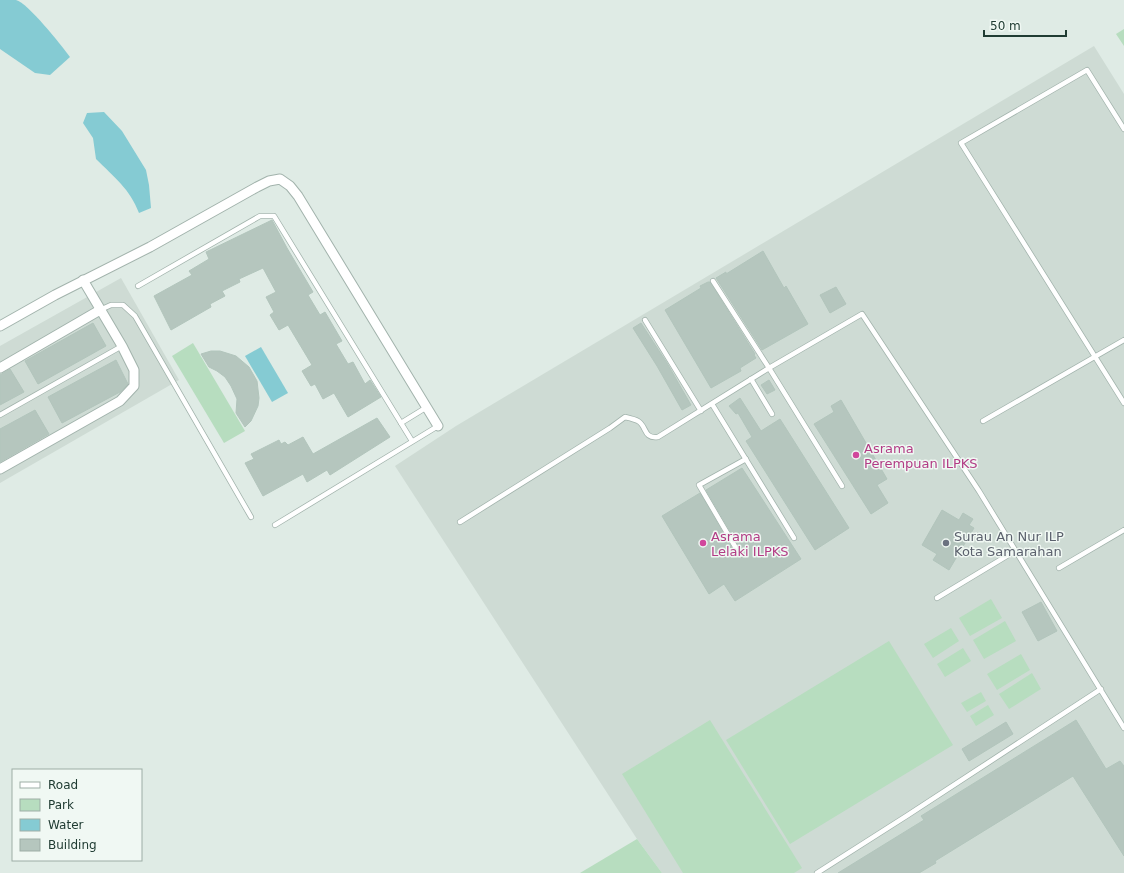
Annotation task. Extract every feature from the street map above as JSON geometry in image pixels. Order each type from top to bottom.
[{"type":"street","points":[[0,326],[83,280],[150,247],[257,187],[269,181],[280,180],[290,186],[298,196],[438,426]]},
{"type":"street","points":[[0,469],[120,401],[134,386],[134,370],[122,346],[83,280]]},
{"type":"street","points":[[0,368],[100,310]]},
{"type":"lane","points":[[1124,129],[1088,70],[961,144],[1124,403]]},
{"type":"lane","points":[[138,286],[260,216],[274,216],[412,441]]},
{"type":"lane","points":[[713,281],[842,486]]},
{"type":"lane","points":[[100,310],[111,305],[123,305],[135,316],[251,517]]},
{"type":"lane","points":[[460,522],[610,428],[625,417],[638,421],[646,434],[653,438],[658,437],[769,368],[862,314],[970,478],[1124,728]]},
{"type":"lane","points":[[645,320],[701,411]]},
{"type":"lane","points":[[983,421],[1124,340]]},
{"type":"lane","points":[[0,415],[122,346]]},
{"type":"lane","points":[[751,379],[772,414]]},
{"type":"lane","points":[[712,404],[794,538]]},
{"type":"lane","points":[[401,422],[427,407]]},
{"type":"lane","points":[[275,525],[438,426]]},
{"type":"lane","points":[[740,554],[699,485],[746,459]]},
{"type":"lane","points":[[1059,568],[1124,530]]},
{"type":"lane","points":[[937,598],[1015,551]]},
{"type":"lane","points":[[816,873],[1101,689]]},
{"type":"shaded area","points":[[1094,46],[1124,94],[1124,873],[662,873],[637,839],[395,466],[456,426]]},
{"type":"shaded area","points":[[121,278],[179,380],[0,483],[0,346]]},
{"type":"green space","points":[[1124,29],[1124,46],[1116,34]]},
{"type":"green space","points":[[193,343],[245,431],[224,443],[172,356]]},
{"type":"green space","points":[[991,599],[1002,618],[970,636],[959,618]]},
{"type":"green space","points":[[1005,621],[1016,641],[984,659],[973,640]]},
{"type":"green space","points":[[951,628],[959,641],[933,658],[924,644]]},
{"type":"green space","points":[[889,641],[953,745],[790,844],[726,740]]},
{"type":"green space","points":[[963,648],[971,661],[945,677],[937,664]]},
{"type":"green space","points":[[1021,654],[1030,670],[997,690],[987,674]]},
{"type":"green space","points":[[1032,673],[1041,689],[1009,709],[999,694]]},
{"type":"green space","points":[[981,692],[986,701],[967,712],[961,703]]},
{"type":"green space","points":[[988,705],[994,715],[976,726],[970,716]]},
{"type":"green space","points":[[710,720],[802,868],[794,873],[683,873],[622,774]]},
{"type":"green space","points":[[637,839],[662,873],[580,873]]},
{"type":"water","points":[[0,0],[16,0],[28,8],[70,57],[50,75],[35,73],[0,49]]},
{"type":"water","points":[[104,112],[122,131],[146,170],[151,208],[139,213],[126,190],[96,159],[93,138],[83,123],[87,113]]},
{"type":"water","points":[[261,347],[288,393],[272,402],[245,356]]},
{"type":"building","points":[[272,220],[313,292],[308,295],[320,315],[325,312],[342,341],[336,344],[348,364],[353,362],[365,384],[370,380],[381,397],[348,417],[334,393],[323,399],[315,384],[311,386],[302,371],[312,365],[288,325],[279,330],[270,315],[274,312],[266,297],[276,292],[263,268],[239,279],[240,282],[222,291],[225,296],[210,304],[211,307],[171,330],[154,296],[192,275],[189,271],[209,259],[206,252]]},
{"type":"building","points":[[763,251],[784,288],[786,286],[808,324],[762,350],[716,278],[726,272],[726,274]]},
{"type":"building","points":[[710,282],[755,354],[754,355],[756,358],[740,368],[741,371],[711,388],[665,310],[701,288],[700,286]]},
{"type":"building","points":[[836,287],[846,304],[830,313],[820,295]]},
{"type":"building","points":[[93,323],[106,346],[38,384],[25,361]]},
{"type":"building","points":[[641,323],[667,363],[691,405],[682,410],[633,328]]},
{"type":"building","points":[[211,351],[220,351],[236,356],[249,367],[257,381],[259,398],[258,406],[251,421],[245,427],[236,413],[237,399],[231,386],[225,377],[209,367],[201,354]]},
{"type":"building","points":[[116,360],[128,384],[120,392],[62,423],[48,397]]},
{"type":"building","points":[[10,369],[24,392],[0,405],[0,375]]},
{"type":"building","points":[[769,380],[775,390],[767,394],[761,385]]},
{"type":"building","points":[[740,398],[761,431],[780,419],[849,528],[815,550],[746,441],[752,437],[738,413],[736,414],[729,406]]},
{"type":"building","points":[[841,400],[887,479],[877,485],[888,503],[871,514],[814,424],[834,412],[831,406]]},
{"type":"building","points":[[35,410],[49,434],[0,462],[0,429]]},
{"type":"building","points":[[377,418],[390,437],[330,475],[327,470],[307,482],[303,474],[263,496],[245,463],[254,459],[251,454],[279,440],[281,444],[285,442],[288,445],[303,437],[313,454]]},
{"type":"building","points":[[742,468],[801,559],[735,601],[724,584],[709,594],[662,516],[700,493],[737,557],[740,559],[742,558],[743,553],[706,490]]},
{"type":"building","points":[[942,510],[959,520],[963,513],[973,519],[969,525],[974,528],[949,570],[933,560],[937,554],[922,545]]},
{"type":"building","points":[[1041,602],[1057,631],[1038,641],[1022,612]]},
{"type":"building","points":[[1076,720],[1106,769],[1120,761],[1124,766],[1124,856],[1073,776],[935,861],[936,863],[919,873],[838,873],[924,820],[921,816]]},
{"type":"building","points":[[1006,722],[1013,734],[969,761],[962,749]]},
{"type":"place","name":"Asrama Perempuan ILPKS","points":[[856,455]]},
{"type":"place","name":"Asrama Lelaki ILPKS","points":[[703,543]]},
{"type":"place","name":"Surau An Nur ILP Kota Samarahan","points":[[946,543]]}]
